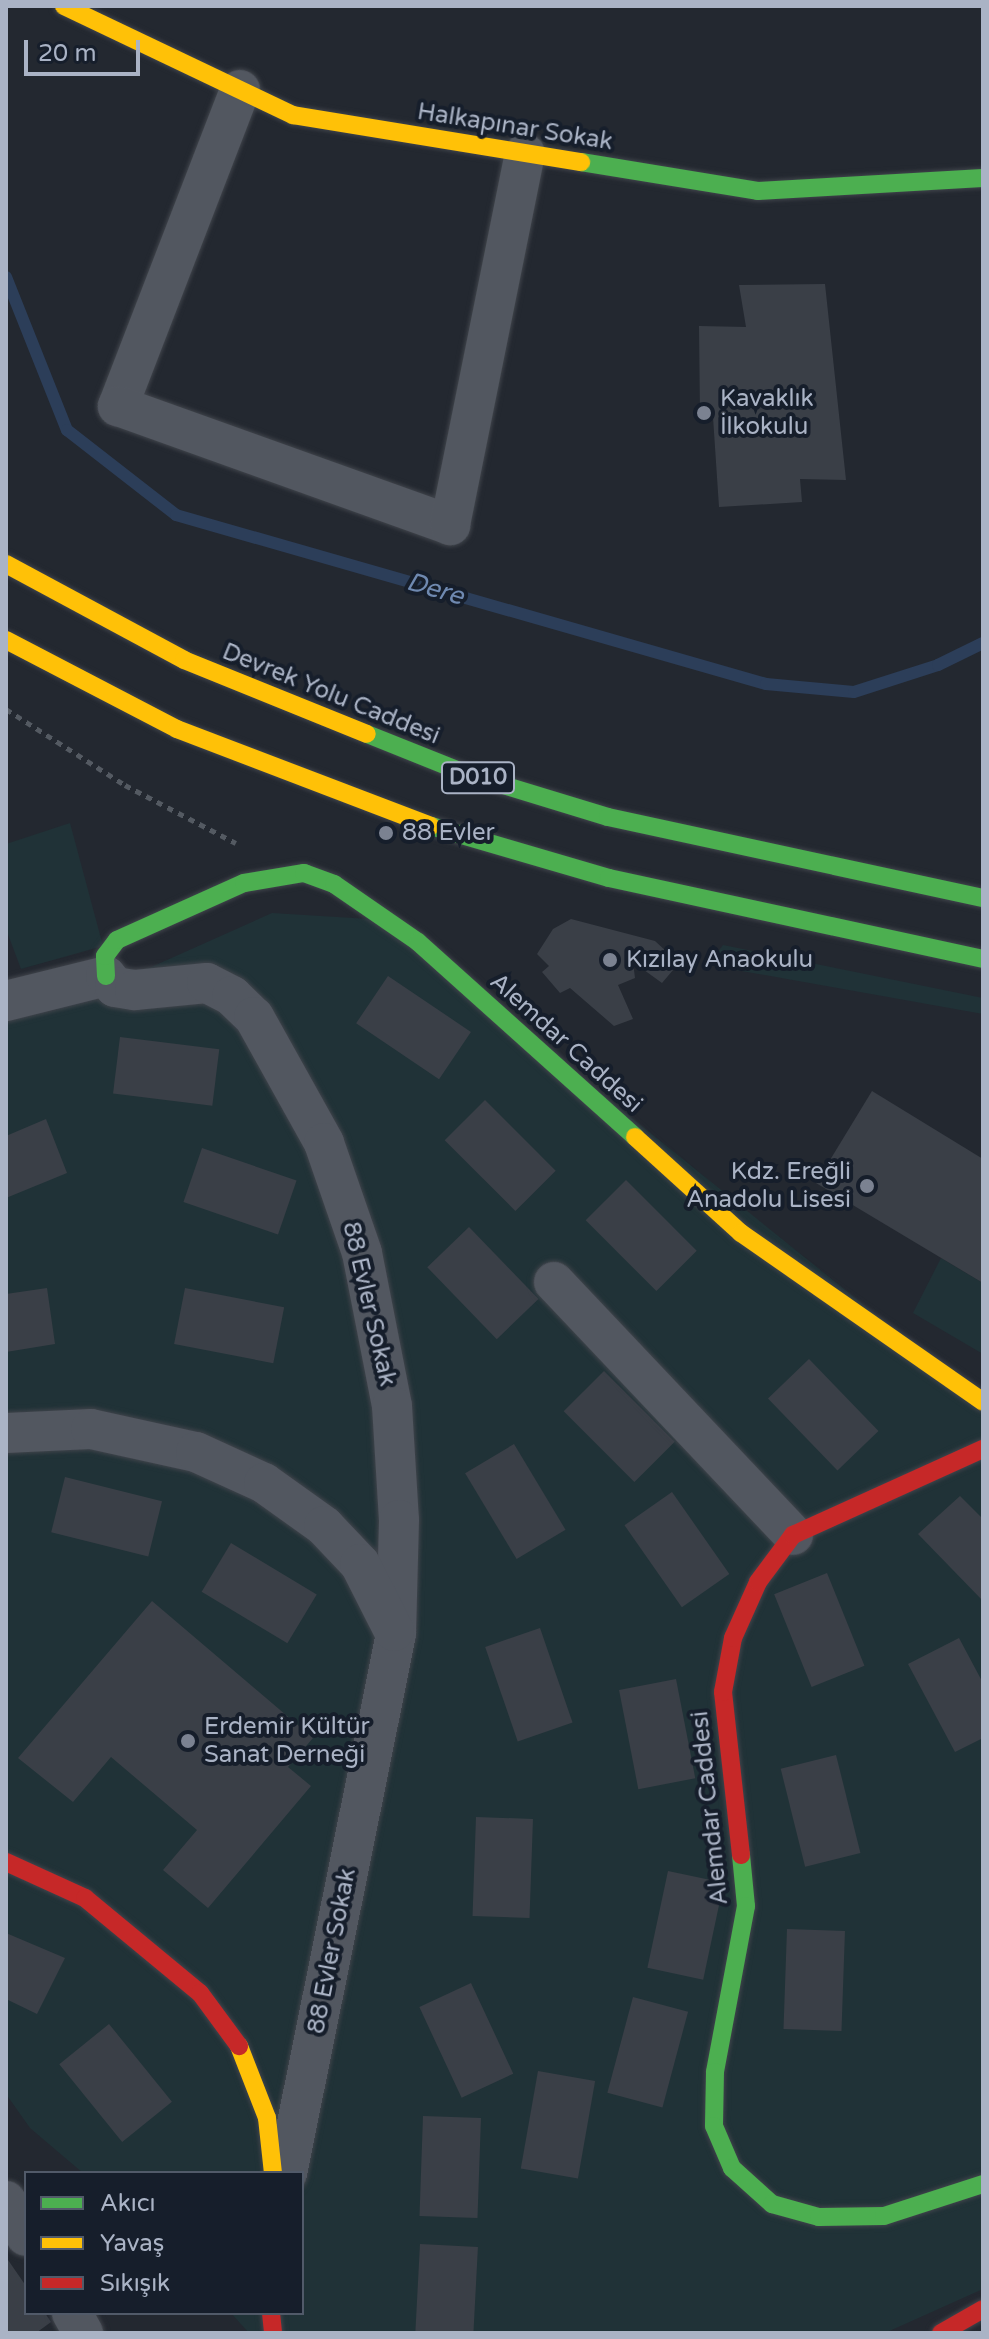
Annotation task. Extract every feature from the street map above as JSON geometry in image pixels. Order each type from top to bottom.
[{"type":"main road","name":"Halkapınar Sokak","points":[[64,6],[293,115],[758,191],[983,178]]},
{"type":"main road","name":"Devrek Yolu Caddesi","points":[[6,564],[184,660],[467,774],[623,820],[983,898]]},
{"type":"main road","name":"D010","points":[[6,640],[177,729],[363,800],[609,878],[983,959]]},
{"type":"main road","points":[[88,683],[135,732]]},
{"type":"main road","points":[[321,804],[363,800]]},
{"type":"main road","name":"Alemdar Caddesi","points":[[106,976],[105,956],[117,940],[244,883],[285,873],[334,884],[418,942],[741,1233],[983,1402]]},
{"type":"main road","name":"Alemdar Caddesi","points":[[983,1449],[793,1535],[758,1582],[739,1624],[723,1692],[746,1906],[715,2072],[714,2126],[732,2168],[772,2204],[819,2217],[884,2216],[983,2184]]},
{"type":"main road","points":[[6,1862],[85,1898],[200,1993],[246,2056],[267,2118],[273,2171]]},
{"type":"main road","points":[[941,2333],[983,2309]]},
{"type":"street","points":[[240,90],[118,406],[450,525],[525,153]]},
{"type":"street","points":[[6,1001],[106,976]]},
{"type":"street","name":"88 Evler Sokak","points":[[106,976],[115,987],[135,990],[207,983],[232,996],[254,1017],[324,1143],[362,1253],[392,1406],[399,1520],[396,1634],[287,2171]]},
{"type":"street","points":[[554,1282],[793,1535]]},
{"type":"street","points":[[6,1433],[91,1429],[196,1452],[264,1483],[324,1526],[360,1564],[396,1634]]},
{"type":"street","points":[[6,2201],[24,2232]]},
{"type":"street","points":[[73,2315],[83,2333]]},
{"type":"path","points":[[6,709],[125,785],[189,814],[285,873]]},
{"type":"shaded area","points":[[70,823],[103,946],[21,969],[6,929],[6,844]]},
{"type":"shaded area","points":[[272,913],[386,920],[983,1401],[983,2289],[885,2333],[249,2333],[233,2315],[304,2315],[304,2171],[81,2171],[30,2128],[6,2094],[6,1018],[55,1010]]},
{"type":"shaded area","points":[[723,945],[983,998],[983,1014],[708,965]]},
{"type":"shaded area","points":[[941,1258],[983,1283],[983,1354],[913,1313]]},
{"type":"building","points":[[825,284],[846,480],[800,479],[802,502],[719,507],[713,417],[700,415],[699,326],[746,327],[739,285]]},
{"type":"building","points":[[571,919],[655,941],[679,963],[662,983],[633,962],[635,978],[618,985],[633,1019],[614,1026],[570,988],[560,993],[542,972],[549,966],[537,954],[553,929]]},
{"type":"building","points":[[388,976],[471,1032],[439,1079],[356,1023]]},
{"type":"building","points":[[120,1037],[219,1049],[212,1106],[113,1094]]},
{"type":"building","points":[[872,1091],[983,1159],[983,1283],[816,1183]]},
{"type":"building","points":[[485,1100],[556,1171],[515,1211],[445,1140]]},
{"type":"building","points":[[46,1119],[67,1173],[6,1198],[6,1136]]},
{"type":"building","points":[[202,1148],[297,1181],[278,1234],[183,1202]]},
{"type":"building","points":[[626,1180],[697,1251],[656,1291],[586,1220]]},
{"type":"building","points":[[469,1227],[538,1299],[497,1339],[427,1267]]},
{"type":"building","points":[[47,1288],[55,1344],[6,1352],[6,1294]]},
{"type":"building","points":[[185,1288],[284,1307],[273,1363],[174,1344]]},
{"type":"building","points":[[809,1359],[878,1431],[837,1471],[768,1399]]},
{"type":"building","points":[[604,1371],[675,1442],[634,1482],[564,1411]]},
{"type":"building","points":[[514,1444],[566,1530],[517,1559],[465,1473]]},
{"type":"building","points":[[65,1477],[162,1501],[148,1556],[51,1532]]},
{"type":"building","points":[[672,1492],[729,1574],[682,1607],[624,1525]]},
{"type":"building","points":[[960,1496],[983,1519],[983,1601],[918,1534]]},
{"type":"building","points":[[231,1543],[317,1595],[287,1643],[202,1592]]},
{"type":"building","points":[[827,1573],[864,1666],[812,1687],[774,1594]]},
{"type":"building","points":[[152,1601],[313,1738],[288,1767],[311,1786],[208,1908],[163,1870],[197,1830],[111,1757],[73,1802],[18,1758]]},
{"type":"building","points":[[540,1628],[573,1723],[518,1741],[485,1647]]},
{"type":"building","points":[[959,1638],[983,1683],[983,1738],[955,1752],[908,1664]]},
{"type":"building","points":[[676,1679],[695,1778],[638,1789],[619,1690]]},
{"type":"building","points":[[836,1755],[860,1853],[805,1867],[781,1769]]},
{"type":"building","points":[[476,1817],[533,1819],[530,1918],[473,1916]]},
{"type":"building","points":[[668,1871],[724,1883],[703,1980],[647,1968]]},
{"type":"building","points":[[787,1929],[845,1931],[841,2031],[784,2029]]},
{"type":"building","points":[[6,1933],[65,1958],[37,2014],[6,1999]]},
{"type":"building","points":[[471,1983],[513,2074],[462,2098],[419,2007]]},
{"type":"building","points":[[633,1997],[688,2012],[662,2107],[607,2093]]},
{"type":"building","points":[[109,2024],[172,2102],[122,2142],[59,2064]]},
{"type":"building","points":[[538,2071],[595,2081],[578,2179],[521,2168]]},
{"type":"building","points":[[423,2116],[481,2118],[477,2218],[420,2216]]},
{"type":"building","points":[[420,2244],[478,2247],[473,2333],[415,2333]]},
{"type":"building","points":[[6,2257],[24,2283],[24,2315],[46,2315],[51,2322],[36,2333],[6,2333]]},
{"type":"waterway","name":"Dere","points":[[6,277],[67,430],[176,515],[766,684],[854,692],[938,665],[983,643]]},
{"type":"traffic: fast","points":[[581,162],[758,191],[983,178]]},
{"type":"traffic: fast","points":[[367,734],[467,774],[608,817],[983,898]]},
{"type":"traffic: fast","points":[[431,826],[609,878],[983,959]]},
{"type":"traffic: fast","points":[[106,976],[105,956],[117,940],[244,883],[304,873],[334,884],[418,942],[635,1137]]},
{"type":"traffic: fast","points":[[741,1855],[746,1906],[715,2072],[714,2126],[732,2168],[772,2204],[819,2217],[884,2216],[983,2184]]},
{"type":"traffic: slow","points":[[64,6],[293,115],[581,162]]},
{"type":"traffic: slow","points":[[6,564],[184,660],[367,734]]},
{"type":"traffic: slow","points":[[6,640],[177,729],[431,826]]},
{"type":"traffic: slow","points":[[635,1137],[741,1233],[983,1402]]},
{"type":"traffic: slow","points":[[239,2046],[267,2118],[273,2171]]},
{"type":"traffic: jam","points":[[741,1855],[723,1692],[733,1638],[758,1582],[793,1535],[983,1449]]},
{"type":"traffic: jam","points":[[6,1862],[85,1898],[200,1993],[239,2046]]},
{"type":"traffic: jam","points":[[941,2333],[983,2309]]},
{"type":"traffic: jam","points":[[271,2315],[273,2333]]},
{"type":"place","name":"Kavaklık İlkokulu","points":[[704,413]]},
{"type":"place","name":"88 Evler","points":[[386,833]]},
{"type":"place","name":"Kızılay Anaokulu","points":[[610,960]]},
{"type":"place","name":"Kdz. Ereğli Anadolu Lisesi","points":[[867,1186]]},
{"type":"place","name":"Erdemir Kültür Sanat Derneği","points":[[188,1741]]}]
